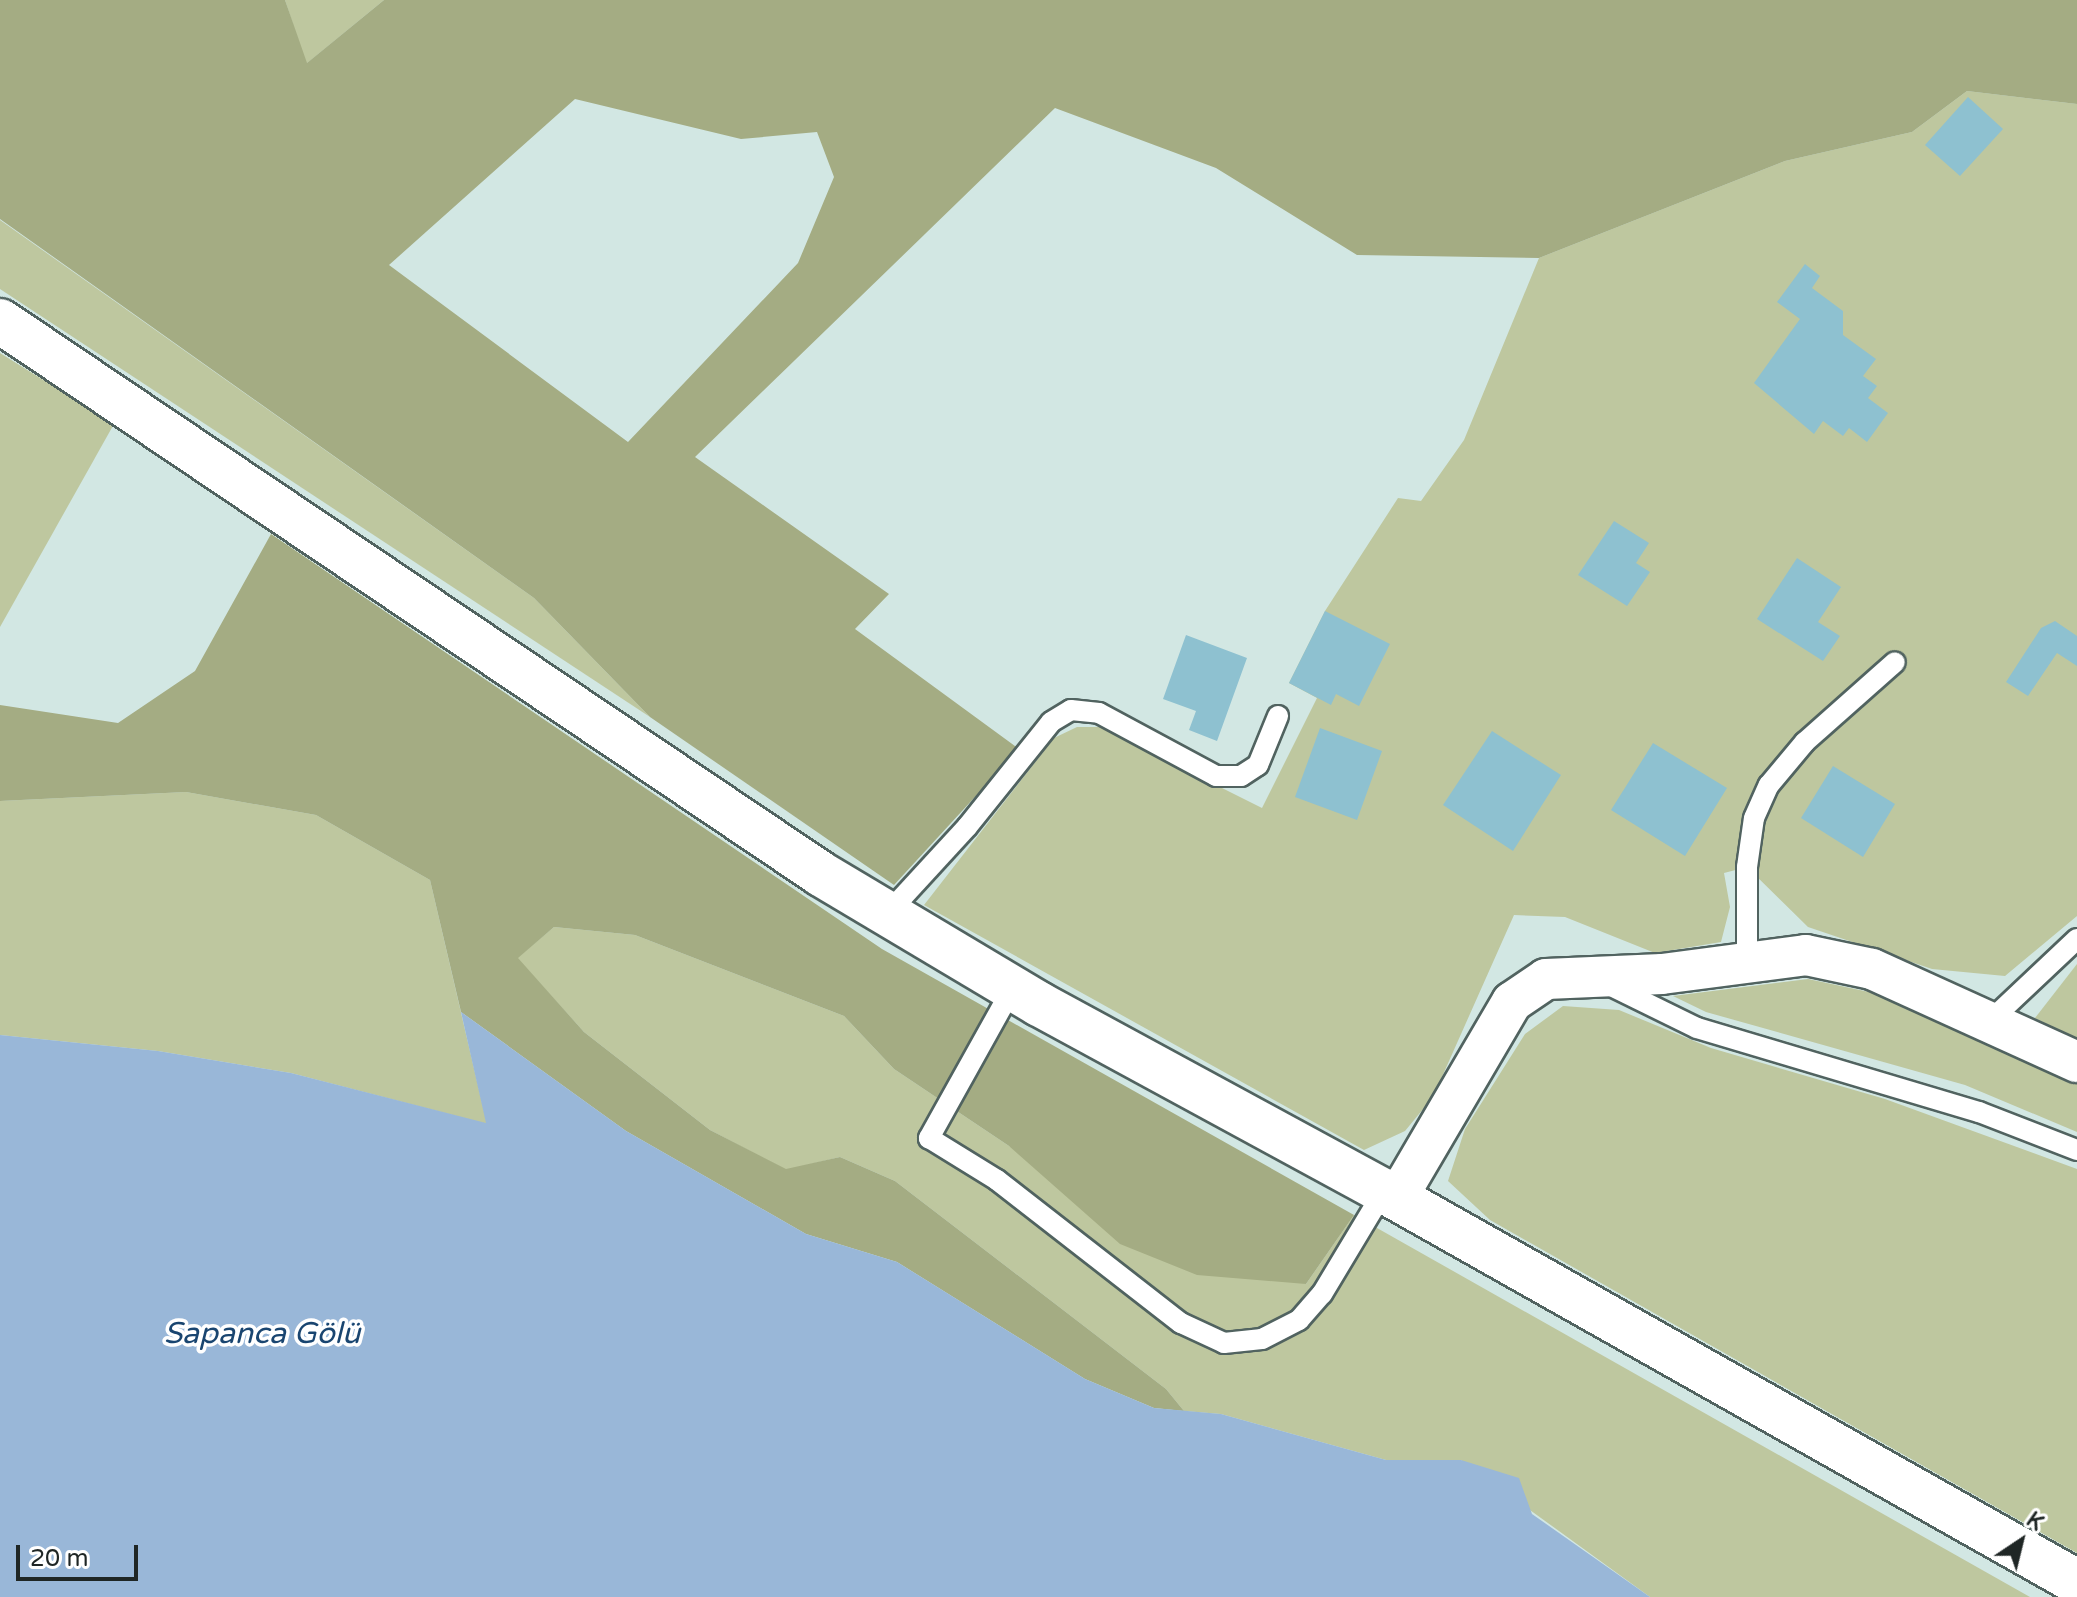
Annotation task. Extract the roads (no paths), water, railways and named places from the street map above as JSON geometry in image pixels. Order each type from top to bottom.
[{"type":"street","points":[[0,321],[614,738],[887,914],[1012,989],[1391,1195],[2077,1582]]},
{"type":"street","points":[[1391,1195],[1512,1002],[1546,979],[1747,963],[1806,955],[1872,969],[1991,1020],[2077,1062]]},
{"type":"lane","points":[[1747,963],[1747,867],[1754,818],[1769,785],[1805,742],[1895,662]]},
{"type":"lane","points":[[887,914],[967,827],[1051,722],[1071,710],[1099,713],[1216,776],[1241,776],[1258,765],[1278,716]]},
{"type":"lane","points":[[1991,1020],[2077,939]]},
{"type":"lane","points":[[1591,976],[1697,1028],[1979,1112],[2077,1150]]},
{"type":"lane","points":[[1012,989],[929,1138],[997,1180],[1181,1323],[1224,1343],[1262,1339],[1299,1320],[1322,1294],[1391,1195]]},
{"type":"water","name":"Sapanca Gölü","points":[[461,1012],[626,1131],[806,1234],[897,1262],[1085,1379],[1154,1408],[1221,1414],[1386,1460],[1461,1460],[1519,1478],[1532,1514],[1650,1597],[0,1597],[0,1035],[158,1051],[291,1073],[486,1123]]}]
